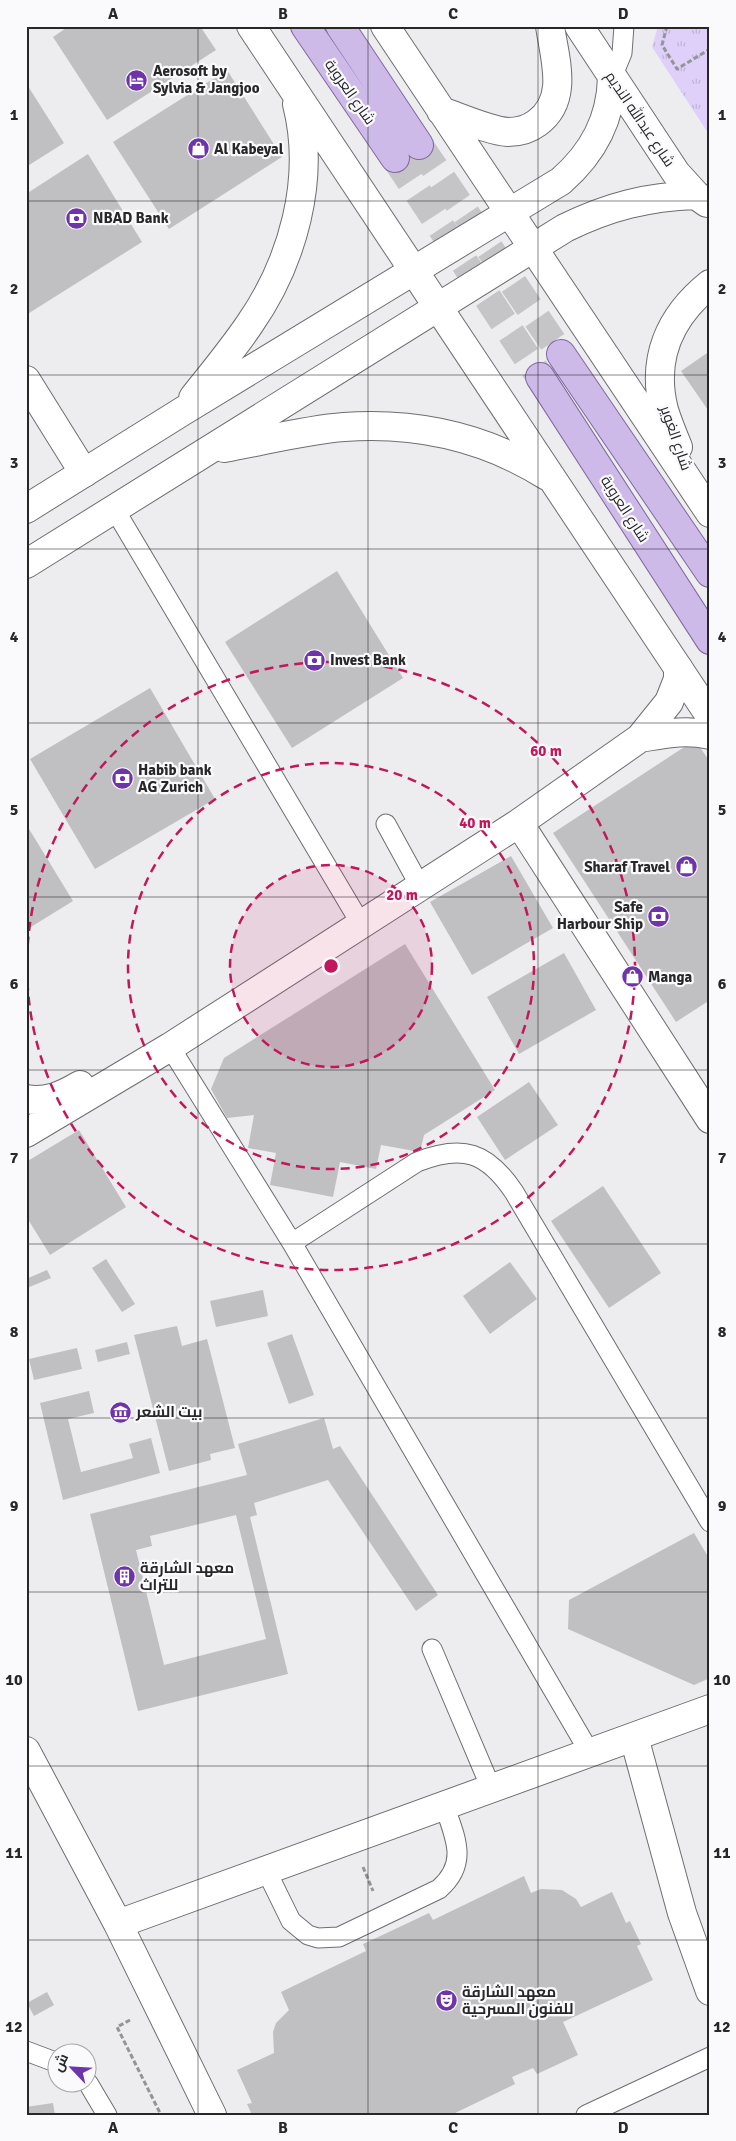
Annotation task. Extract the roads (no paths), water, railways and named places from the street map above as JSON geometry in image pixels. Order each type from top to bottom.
[{"type":"main road","name":"شارع العروبة","points":[[304,26],[396,158]]},
{"type":"main road","name":"شارع العروبة","points":[[340,26],[419,145]]},
{"type":"main road","points":[[561,354],[710,573]]},
{"type":"main road","name":"شارع العروبة","points":[[540,377],[710,640]]},
{"type":"street","points":[[251,26],[710,716]]},
{"type":"street","points":[[385,26],[710,513]]},
{"type":"street","points":[[441,111],[507,132],[521,131],[534,125],[546,116],[554,105],[558,91],[558,76],[550,26]]},
{"type":"street","name":"شارع عبدالله النديم","points":[[579,26],[676,172],[703,200]]},
{"type":"street","points":[[26,509],[561,181],[589,153],[600,135],[612,97],[612,77]]},
{"type":"street","points":[[183,411],[250,324],[274,281],[289,244],[299,206],[304,161],[303,138],[294,93]]},
{"type":"street","points":[[26,564],[566,228],[615,206],[642,200],[703,200]]},
{"type":"street","name":"شارع الغوير","points":[[693,488],[664,411],[660,387],[661,362],[667,338],[678,316],[694,297],[710,284]]},
{"type":"street","points":[[28,382],[84,473]]},
{"type":"street","points":[[208,451],[342,428],[380,425],[417,428],[454,435],[489,446],[523,461],[553,480]]},
{"type":"street","points":[[26,1133],[170,1047],[519,823],[640,738],[669,702],[678,679],[678,668]]},
{"type":"street","points":[[640,738],[694,731],[710,735]]},
{"type":"street","points":[[519,823],[710,1119]]},
{"type":"street","points":[[26,1099],[40,1100],[57,1097],[137,1055],[170,1047]]},
{"type":"street","points":[[118,1924],[710,1709]]},
{"type":"street","points":[[634,1737],[682,1913],[710,1991]]},
{"type":"street","points":[[26,1751],[118,1924],[212,2115]]},
{"type":"lane","points":[[612,77],[622,53],[624,26]]},
{"type":"lane","points":[[115,510],[361,924]]},
{"type":"lane","points":[[386,824],[420,886]]},
{"type":"lane","points":[[170,1047],[292,1242],[590,1753]]},
{"type":"lane","points":[[292,1242],[418,1162],[439,1154],[462,1153],[483,1159],[502,1174],[514,1192],[710,1522]]},
{"type":"lane","points":[[432,1649],[491,1788]]},
{"type":"lane","points":[[266,1870],[298,1928],[308,1935],[318,1938],[340,1937],[439,1889],[447,1882],[458,1856],[457,1846],[444,1805]]},
{"type":"lane","points":[[26,2051],[48,2059]]},
{"type":"lane","points":[[586,2115],[710,2057]]},
{"type":"lane","points":[[95,2094],[107,2115]]},
{"type":"tunnel","points":[[419,145],[561,354]]},
{"type":"tunnel","points":[[395,158],[540,377]]},
{"type":"place","name":"Aerosoft by Sylvia & Jangjoo","points":[[137,80]]},
{"type":"place","name":"Al Kabeyal","points":[[198,149]]},
{"type":"place","name":"NBAD Bank","points":[[77,218]]},
{"type":"place","name":"Invest Bank","points":[[314,660]]},
{"type":"place","name":"Habib bank AG Zurich","points":[[122,779]]},
{"type":"place","name":"Sharaf Travel","points":[[686,867]]},
{"type":"place","name":"Safe Harbour Ship","points":[[659,916]]},
{"type":"place","name":"Manga","points":[[632,977]]},
{"type":"place","name":"بيت الشعر","points":[[120,1412]]},
{"type":"place","name":"معهد الشارقة للتراث","points":[[124,1577]]},
{"type":"place","name":"معهد الشارقة للفنون المسرحية","points":[[446,2001]]}]
